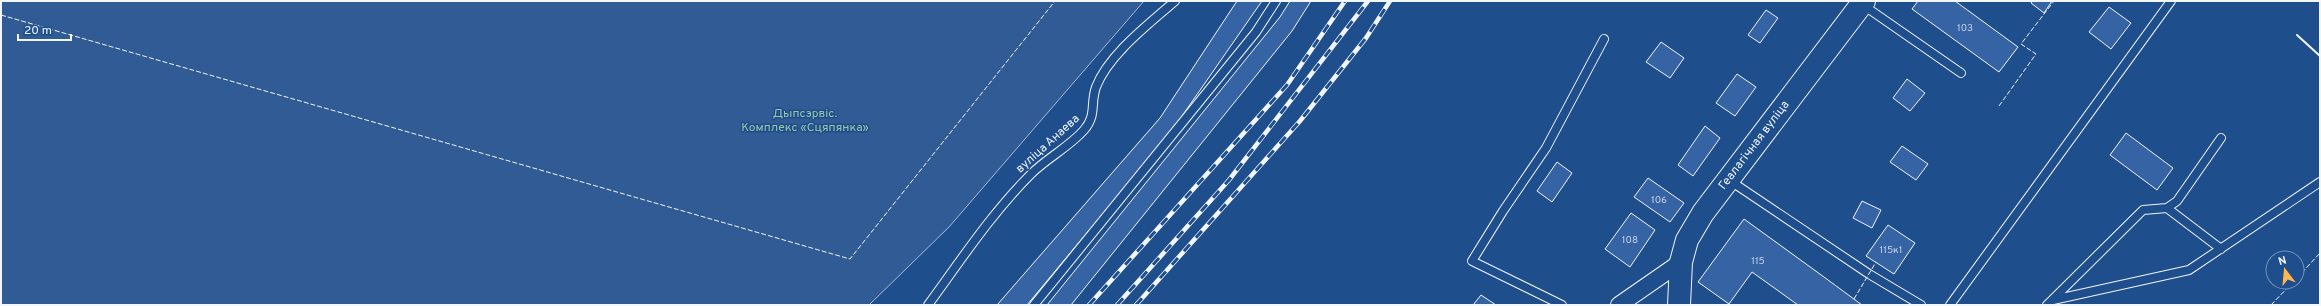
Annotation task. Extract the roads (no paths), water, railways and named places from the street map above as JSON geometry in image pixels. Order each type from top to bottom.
[{"type":"street","name":"Геалагічная вуліца","points":[[1679,305],[1681,262],[1687,240],[1703,213],[1863,3]]},
{"type":"street","points":[[1619,305],[1634,293],[1681,262]]},
{"type":"lane","name":"вуліца Анаева","points":[[928,305],[988,221],[1032,173],[1084,131],[1092,119],[1096,88],[1110,64],[1137,36],[1175,1]]},
{"type":"lane","points":[[1034,305],[1256,32],[1276,1]]},
{"type":"lane","points":[[1950,305],[2171,1]]},
{"type":"lane","points":[[1863,3],[1961,73]]},
{"type":"lane","points":[[1562,305],[1472,262],[1503,211],[1546,148],[1604,39]]},
{"type":"lane","points":[[2050,302],[2143,210],[2167,208],[2177,201],[2221,138]]},
{"type":"lane","points":[[1729,180],[1869,274],[1921,305]]},
{"type":"lane","points":[[2050,302],[2189,270],[2320,182]]},
{"type":"lane","points":[[2167,208],[2221,249]]},
{"type":"railway","points":[[1089,305],[1287,85],[1345,1]]},
{"type":"railway","points":[[1117,305],[1229,180],[1368,1]]},
{"type":"railway","points":[[1136,305],[1300,121],[1366,38],[1390,1]]},
{"type":"park label","name":"Дыпсэрвіс. Комплекс «Сцяпянка»","points":[[805,121]]}]
